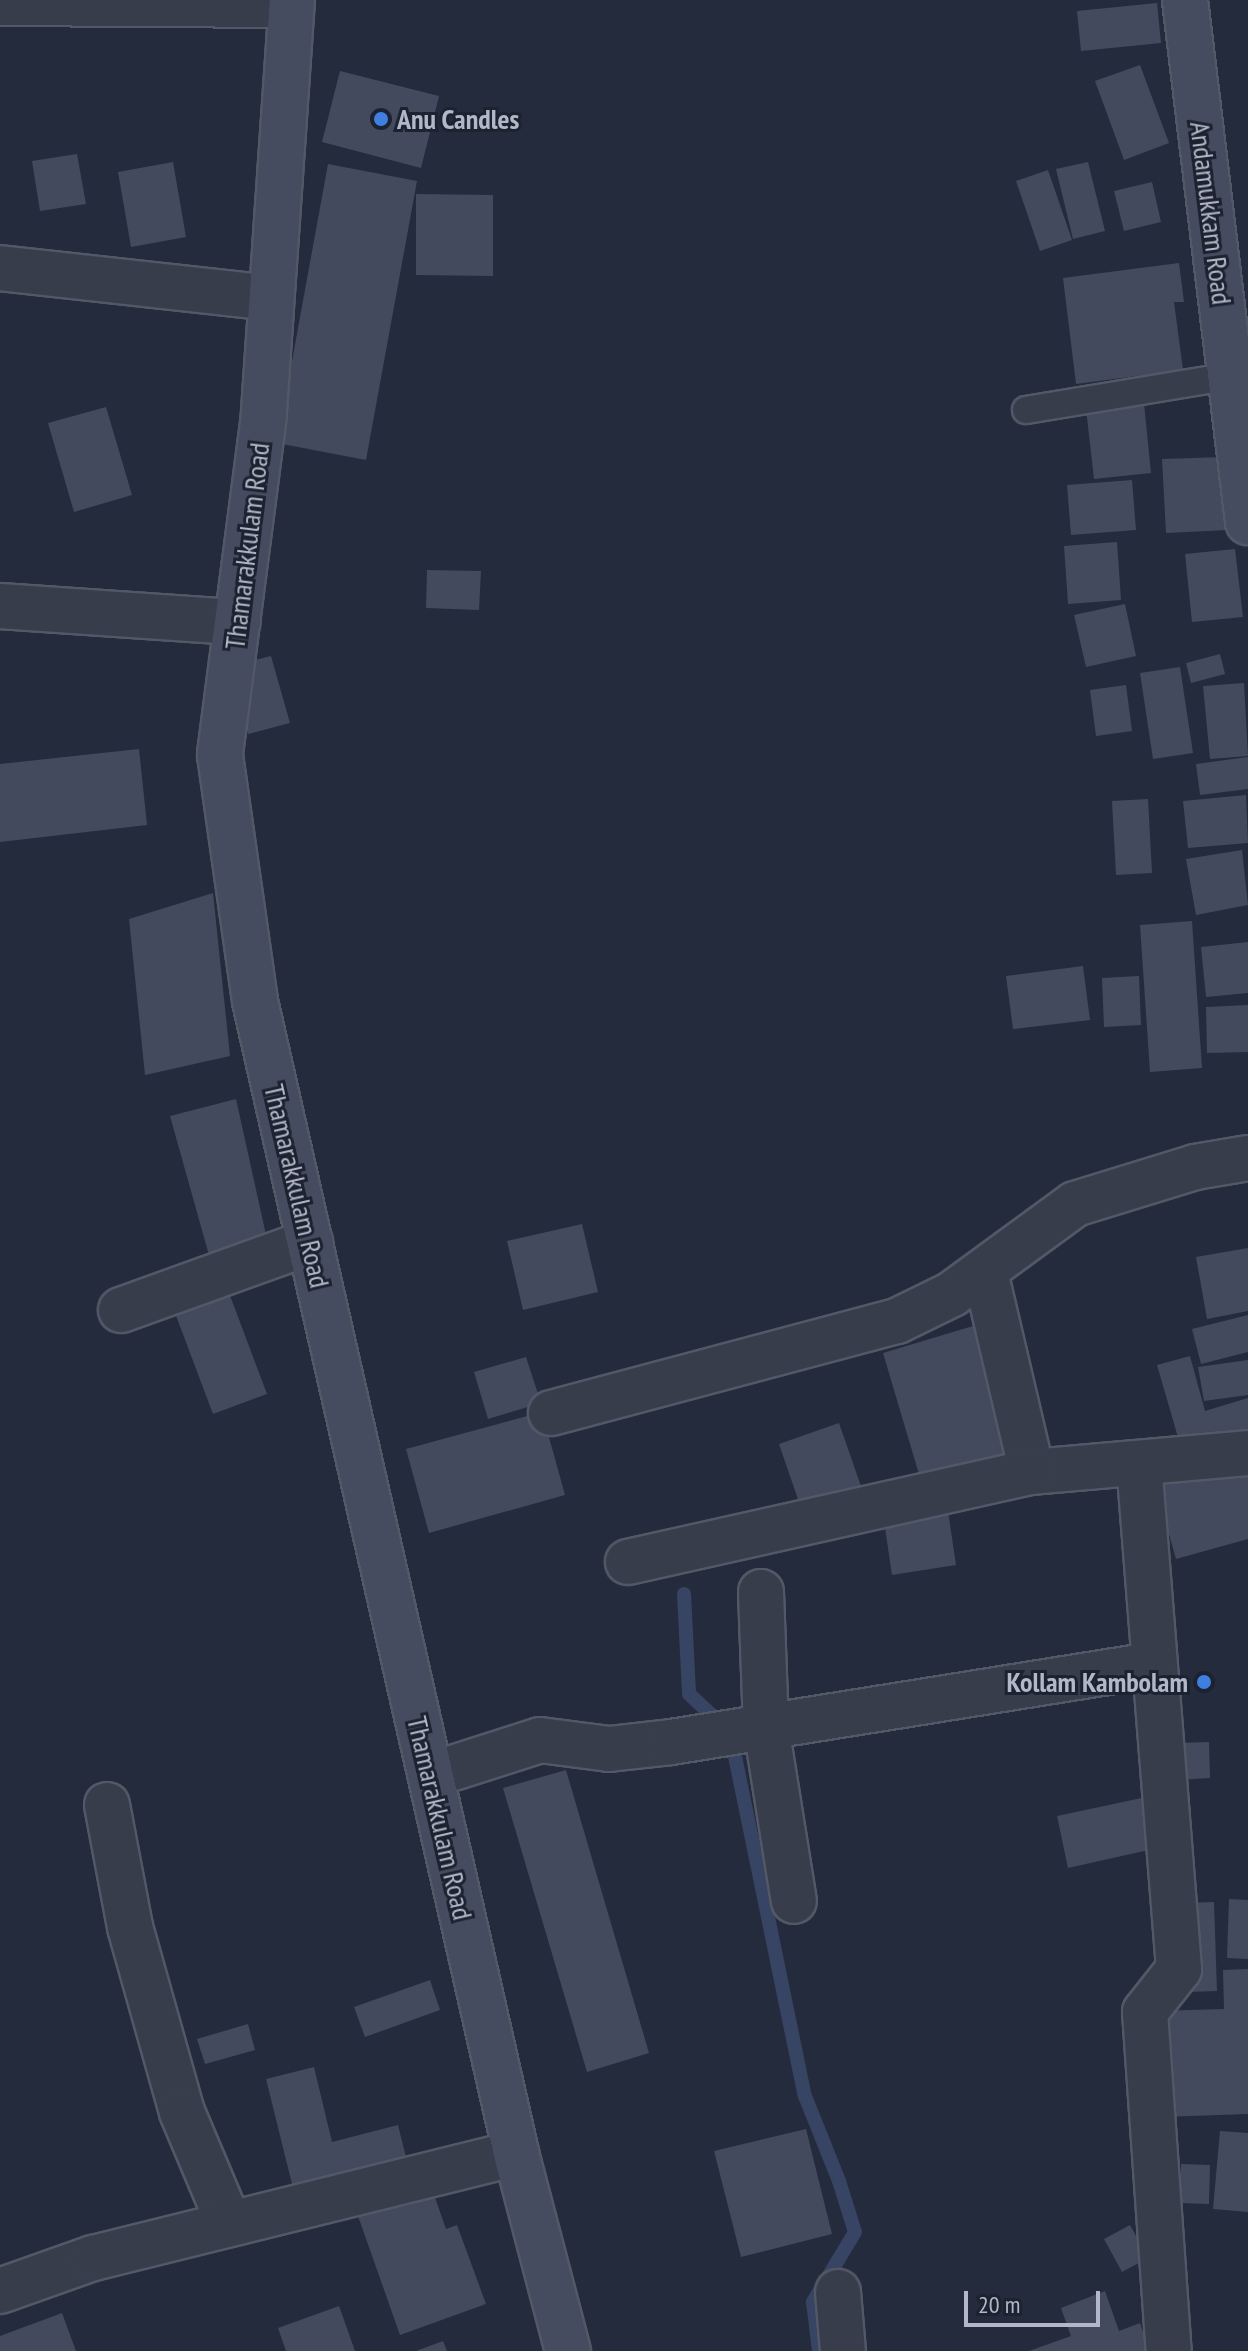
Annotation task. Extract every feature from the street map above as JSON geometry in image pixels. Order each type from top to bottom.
[{"type":"main road","name":"Andamukkam Road","points":[[1185,0],[1238,397],[1248,522]]},
{"type":"main road","name":"Thamarakkulam Road","points":[[291,2],[264,415],[220,755],[255,1001],[516,2153],[568,2351]]},
{"type":"street","points":[[0,3],[291,2]]},
{"type":"street","points":[[0,268],[271,298]]},
{"type":"street","points":[[0,606],[237,622]]},
{"type":"street","points":[[551,1413],[897,1321],[952,1294],[1075,1204],[1195,1167],[1248,1158]]},
{"type":"street","points":[[121,1310],[310,1242]]},
{"type":"street","points":[[985,1272],[1032,1472]]},
{"type":"street","points":[[628,1562],[1032,1472],[1248,1453]]},
{"type":"street","points":[[1139,1463],[1179,1969],[1145,2012],[1169,2351]]},
{"type":"street","points":[[761,1592],[766,1727],[794,1901]]},
{"type":"street","points":[[453,1768],[540,1740],[609,1749],[1154,1665]]},
{"type":"street","points":[[107,1805],[130,1927],[182,2112],[229,2224]]},
{"type":"street","points":[[0,2291],[93,2258],[516,2153]]},
{"type":"street","points":[[838,2292],[843,2351]]},
{"type":"lane","points":[[1026,410],[1238,397]]},
{"type":"building","points":[[1157,3],[1161,43],[1081,51],[1077,11]]},
{"type":"building","points":[[1140,65],[1169,143],[1124,160],[1095,81]]},
{"type":"building","name":"Anu Candles","points":[[340,71],[439,96],[421,168],[322,142]]},
{"type":"building","points":[[77,154],[86,204],[40,211],[32,161]]},
{"type":"building","points":[[173,162],[186,237],[131,247],[118,172]]},
{"type":"building","points":[[1088,162],[1105,231],[1073,239],[1056,169]]},
{"type":"building","points":[[328,164],[417,181],[366,460],[277,443]]},
{"type":"building","points":[[1048,170],[1072,240],[1040,251],[1016,181]]},
{"type":"building","points":[[1152,182],[1161,222],[1124,231],[1114,191]]},
{"type":"building","points":[[416,194],[493,195],[493,276],[416,275]]},
{"type":"building","points":[[1179,263],[1184,302],[1174,302],[1183,370],[1076,384],[1063,278]]},
{"type":"building","points":[[1144,403],[1151,473],[1094,479],[1086,409]]},
{"type":"building","points":[[106,407],[132,495],[74,512],[48,423]]},
{"type":"building","points":[[1224,457],[1228,530],[1166,533],[1162,459]]},
{"type":"building","points":[[1132,480],[1136,530],[1071,535],[1067,485]]},
{"type":"building","points":[[1117,542],[1121,600],[1068,604],[1064,546]]},
{"type":"building","points":[[1235,549],[1243,617],[1192,622],[1185,554]]},
{"type":"building","points":[[427,570],[481,571],[479,610],[426,608]]},
{"type":"building","points":[[1125,604],[1136,656],[1086,667],[1074,615]]},
{"type":"building","points":[[1220,654],[1225,674],[1191,683],[1186,663]]},
{"type":"building","points":[[271,656],[290,723],[248,734],[230,666]]},
{"type":"building","points":[[1180,667],[1193,753],[1153,759],[1140,673]]},
{"type":"building","points":[[1244,683],[1248,756],[1210,759],[1203,686]]},
{"type":"building","points":[[1126,685],[1132,731],[1096,736],[1090,690]]},
{"type":"building","points":[[139,749],[147,825],[0,842],[0,764]]},
{"type":"building","points":[[1248,757],[1248,789],[1200,795],[1196,764]]},
{"type":"building","points":[[1246,795],[1248,843],[1188,848],[1183,801]]},
{"type":"building","points":[[1148,799],[1152,873],[1116,875],[1112,801]]},
{"type":"building","points":[[1242,850],[1248,905],[1196,915],[1186,859]]},
{"type":"building","points":[[213,893],[230,1056],[145,1075],[129,919]]},
{"type":"building","points":[[1192,921],[1202,1068],[1150,1072],[1140,925]]},
{"type":"building","points":[[1248,942],[1248,993],[1206,997],[1201,947]]},
{"type":"building","points":[[1083,966],[1090,1020],[1013,1029],[1006,976]]},
{"type":"building","points":[[1139,976],[1141,1025],[1104,1027],[1102,978]]},
{"type":"building","points":[[1248,1005],[1248,1052],[1207,1053],[1206,1007]]},
{"type":"building","points":[[236,1099],[274,1271],[212,1266],[170,1116]]},
{"type":"building","points":[[582,1224],[598,1292],[523,1310],[507,1241]]},
{"type":"building","points":[[1248,1248],[1248,1311],[1207,1319],[1196,1257]]},
{"type":"building","points":[[223,1277],[267,1394],[213,1414],[169,1297]]},
{"type":"building","points":[[1248,1315],[1248,1352],[1201,1364],[1192,1329]]},
{"type":"building","points":[[983,1323],[1022,1451],[921,1481],[883,1353]]},
{"type":"building","points":[[1190,1356],[1205,1411],[1248,1398],[1248,1440],[1184,1458],[1157,1365]]},
{"type":"building","points":[[526,1357],[541,1403],[488,1419],[474,1372]]},
{"type":"building","points":[[1248,1360],[1248,1395],[1204,1401],[1198,1367]]},
{"type":"building","points":[[542,1412],[565,1495],[429,1533],[406,1449]]},
{"type":"building","points":[[839,1423],[862,1489],[802,1511],[779,1444]]},
{"type":"building","points":[[1248,1461],[1248,1539],[1176,1559],[1153,1477]]},
{"type":"building","points":[[948,1511],[956,1565],[892,1575],[884,1521]]},
{"type":"building","points":[[1209,1742],[1210,1778],[1178,1780],[1176,1743]]},
{"type":"building","points":[[566,1770],[649,2053],[587,2072],[503,1788]]},
{"type":"building","points":[[1151,1796],[1162,1847],[1068,1868],[1057,1816]]},
{"type":"building","points":[[1229,1899],[1248,1900],[1248,1959],[1227,1958]]},
{"type":"building","points":[[1214,1902],[1217,1991],[1186,1992],[1183,1903]]},
{"type":"building","points":[[1248,1969],[1248,2114],[1161,2117],[1157,2011],[1224,2009],[1223,1970]]},
{"type":"building","points":[[430,1980],[440,2010],[365,2037],[354,2007]]},
{"type":"building","points":[[248,2024],[255,2050],[205,2064],[197,2039]]},
{"type":"building","points":[[314,2067],[332,2142],[398,2125],[407,2161],[293,2188],[266,2079]]},
{"type":"building","points":[[806,2129],[832,2234],[741,2257],[714,2151]]},
{"type":"building","points":[[1220,2131],[1248,2133],[1248,2212],[1213,2209]]},
{"type":"building","points":[[1181,2164],[1210,2165],[1209,2204],[1180,2203]]},
{"type":"building","points":[[432,2189],[446,2229],[457,2225],[486,2304],[400,2335],[358,2216]]},
{"type":"building","points":[[1130,2225],[1148,2258],[1122,2272],[1104,2239]]},
{"type":"building","points":[[1105,2291],[1119,2331],[1140,2323],[1150,2351],[1029,2351],[1071,2336],[1061,2308]]},
{"type":"building","points":[[339,2306],[355,2351],[286,2351],[278,2328]]},
{"type":"building","points":[[62,2313],[76,2351],[0,2351],[0,2336]]},
{"type":"building","points":[[443,2341],[447,2351],[416,2351]]},
{"type":"waterway","points":[[684,1594],[689,1694],[730,1732],[805,2096],[839,2181],[855,2232],[813,2302],[819,2351]]},
{"type":"place","name":"Anu Candles","points":[[381,119]]},
{"type":"place","name":"Kollam Kambolam","points":[[1204,1682]]}]
